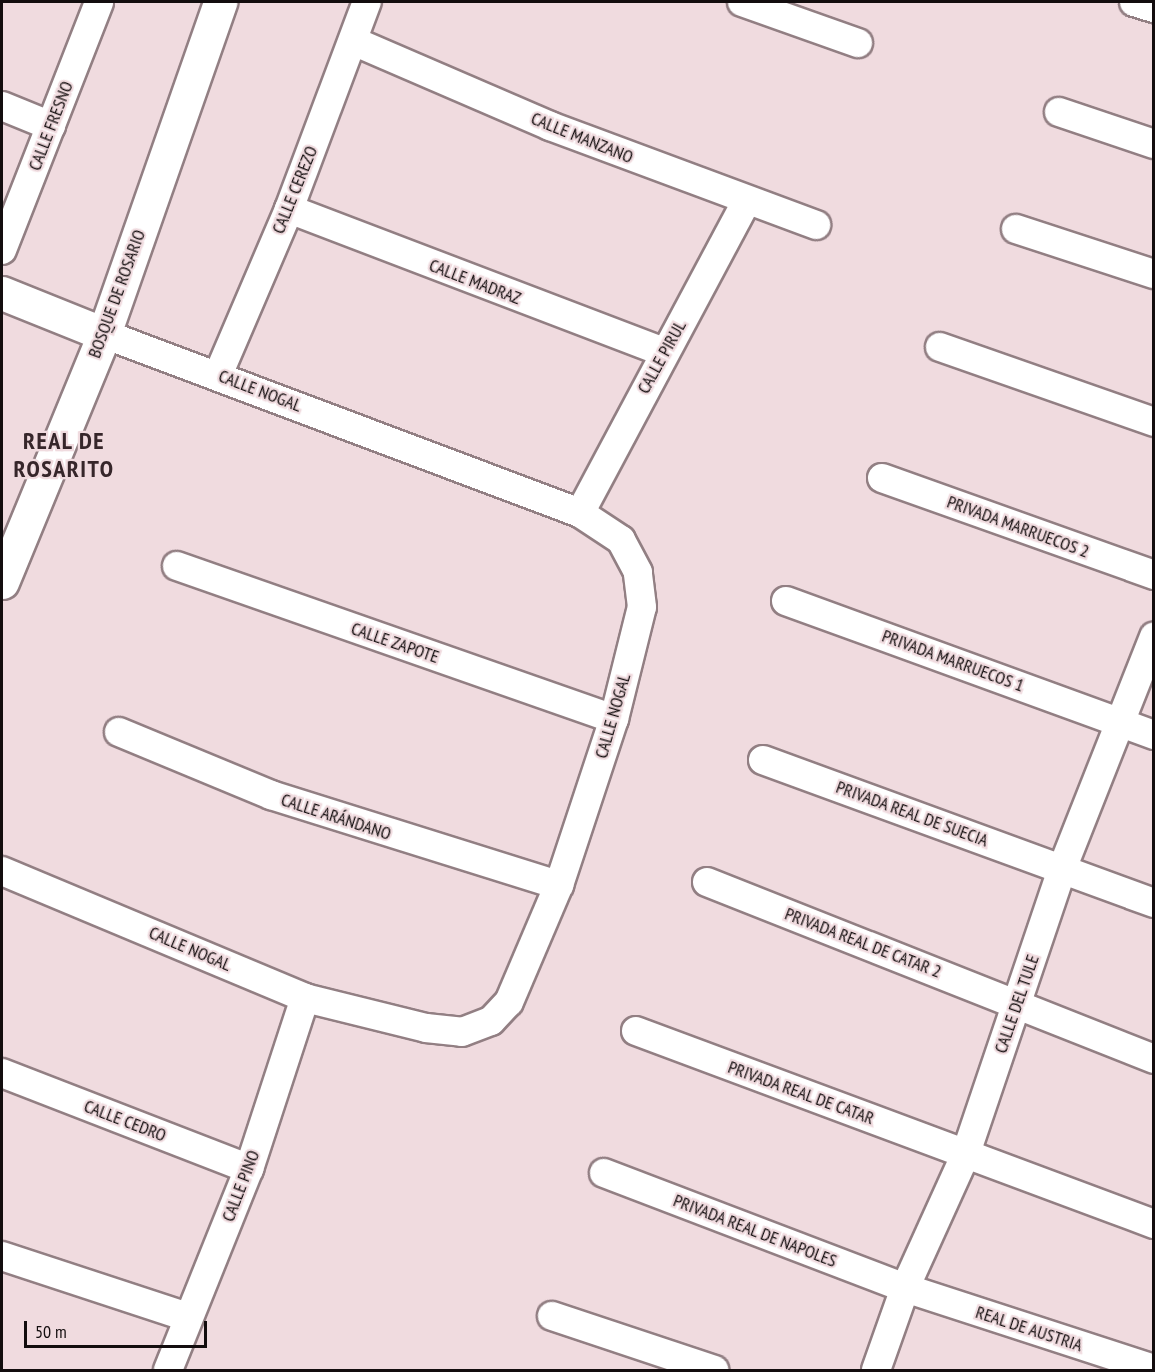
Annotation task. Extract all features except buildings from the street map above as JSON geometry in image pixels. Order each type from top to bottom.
[{"type":"main road","name":"BOSQUE DE ROSARIO","points":[[2,582],[104,333],[220,2]]},
{"type":"main road","name":"CALLE NOGAL","points":[[2,293],[104,333]]},
{"type":"street","name":"CALLE FRESNO","points":[[2,250],[99,2]]},
{"type":"street","name":"CALLE CEREZO","points":[[218,375],[289,209],[367,2]]},
{"type":"street","points":[[742,2],[858,43]]},
{"type":"street","points":[[1134,2],[1154,8]]},
{"type":"street","name":"CALLE MANZANO","points":[[353,41],[549,126],[746,202],[816,225]]},
{"type":"street","points":[[2,106],[51,126]]},
{"type":"street","points":[[1059,112],[1154,144]]},
{"type":"street","name":"CALLE PIRUL","points":[[580,513],[663,352],[730,237],[746,202]]},
{"type":"street","name":"CALLE MADRAZ","points":[[289,209],[663,352]]},
{"type":"street","points":[[1016,229],[1154,274]]},
{"type":"street","name":"CALLE NOGAL","points":[[2,871],[305,998],[426,1028],[462,1032],[491,1021],[509,1002],[559,885],[614,719],[642,607],[638,572],[621,540],[580,513],[104,333]]},
{"type":"street","points":[[940,347],[1154,422]]},
{"type":"street","name":"PRIVADA MARRUECOS 2","points":[[882,478],[1154,575]]},
{"type":"street","name":"CALLE ZAPOTE","points":[[177,566],[614,719]]},
{"type":"street","name":"PRIVADA MARRUECOS 1","points":[[786,601],[1154,735]]},
{"type":"street","name":"CALLE DEL TULE","points":[[876,1371],[905,1288],[965,1156],[1062,868],[1154,637]]},
{"type":"street","name":"CALLE ARÁNDANO","points":[[119,732],[270,795],[559,885]]},
{"type":"street","name":"PRIVADA REAL DE SUECIA","points":[[763,760],[1154,903]]},
{"type":"street","name":"PRIVADA REAL DE CATAR 2","points":[[707,882],[1154,1059]]},
{"type":"street","name":"CALLE PINO","points":[[168,1371],[249,1169],[305,998]]},
{"type":"street","name":"PRIVADA REAL DE CATAR","points":[[636,1031],[965,1156],[1154,1224]]},
{"type":"street","name":"CALLE CEDRO","points":[[2,1072],[249,1169]]},
{"type":"street","name":"PRIVADA REAL DE NAPOLES","points":[[604,1173],[905,1288]]},
{"type":"street","points":[[2,1256],[188,1317]]},
{"type":"street","name":"REAL DE AUSTRIA","points":[[905,1288],[1154,1369]]},
{"type":"street","points":[[552,1316],[714,1371]]},
{"type":"district","name":"REAL DE ROSARITO","points":[[64,455]]}]
